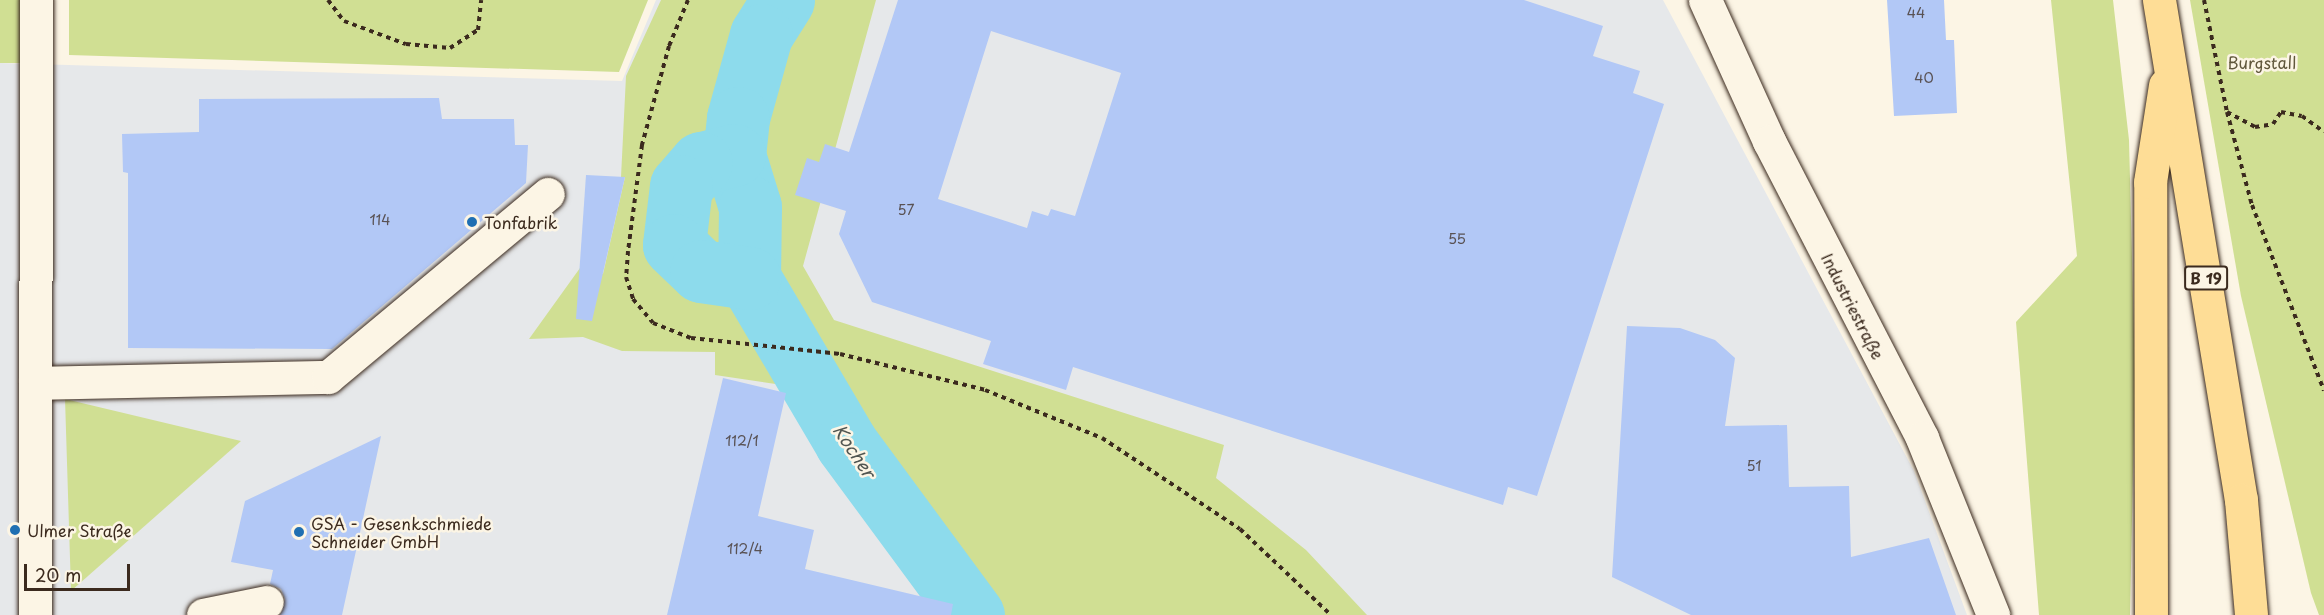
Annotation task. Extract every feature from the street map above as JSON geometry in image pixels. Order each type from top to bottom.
[{"type":"highway","name":"B 19","points":[[2159,0],[2241,500],[2252,615]]},
{"type":"highway","points":[[2151,615],[2150,182],[2170,57]]},
{"type":"highway","points":[[2241,500],[2266,615]]},
{"type":"street","points":[[35,615],[36,0]]},
{"type":"street","name":"Industriestraße","points":[[1705,0],[1769,141],[1922,438],[1993,615]]},
{"type":"street","points":[[35,383],[328,376],[548,194]]},
{"type":"street","points":[[203,615],[267,602]]},
{"type":"path","points":[[328,0],[344,21],[406,44],[450,48],[478,30],[481,0]]},
{"type":"path","points":[[688,0],[669,46],[642,145],[626,277],[633,299],[653,323],[691,338],[840,354],[985,390],[1106,439],[1240,529],[1331,615]]},
{"type":"path","points":[[2204,0],[2227,112],[2252,206],[2324,392]]},
{"type":"path","points":[[2227,112],[2255,127],[2273,124],[2281,112],[2302,116],[2324,132]]},
{"type":"shaded area","points":[[656,0],[1663,0],[1914,471],[1967,615],[0,615],[0,63],[622,81]]},
{"type":"green space","points":[[0,0],[24,0],[24,63],[0,63]]},
{"type":"green space","points":[[69,0],[648,0],[619,72],[69,55]]},
{"type":"green space","points":[[661,0],[876,0],[803,266],[834,320],[1224,445],[1216,478],[1306,550],[1367,615],[956,615],[838,476],[789,386],[715,375],[715,352],[622,351],[583,337],[529,339],[580,268],[603,274],[625,177],[621,177],[626,76]],"holes":[[[750,318],[795,319],[819,365],[771,359]]]},
{"type":"green space","points":[[2051,0],[2113,0],[2129,140],[2135,375],[2130,615],[2039,615],[2016,322],[2077,256]]},
{"type":"green space","name":"Burgstall","points":[[2190,0],[2324,0],[2324,615],[2319,615],[2311,593],[2241,296]]},
{"type":"green space","points":[[65,399],[241,441],[71,591]]},
{"type":"building","points":[[898,0],[1524,0],[1603,26],[1593,56],[1640,71],[1633,93],[1664,104],[1537,496],[1508,487],[1503,505],[1073,367],[1066,390],[983,364],[991,341],[872,302],[839,234],[846,211],[795,195],[807,158],[819,162],[825,144],[849,152]],"holes":[[[991,31],[1121,73],[1075,216],[1051,209],[1048,216],[1032,211],[1027,228],[938,199]]]},
{"type":"building","points":[[1887,0],[1944,0],[1946,40],[1954,40],[1957,113],[1894,116]]},
{"type":"building","points":[[439,98],[442,119],[514,119],[515,145],[528,145],[526,183],[332,349],[128,348],[128,173],[123,172],[122,134],[199,132],[199,99]]},
{"type":"building","points":[[586,175],[625,177],[592,321],[576,319]]},
{"type":"building","points":[[1627,326],[1680,328],[1715,340],[1735,358],[1725,426],[1787,425],[1789,487],[1849,486],[1851,557],[1929,538],[1956,615],[1691,615],[1612,577]]},
{"type":"building","points":[[723,378],[786,393],[758,516],[814,530],[805,569],[953,604],[951,615],[667,615]]},
{"type":"building","name":"GSA - Gesenkschmiede Schneider GmbH","points":[[381,436],[342,615],[280,615],[285,599],[281,589],[270,584],[273,570],[231,562],[245,501]]},
{"type":"waterway","name":"Kocher","points":[[783,0],[761,35],[738,118],[734,155],[750,207],[749,278],[846,443],[973,615]]},
{"type":"waterway","name":"Kocher","points":[[734,155],[701,163],[681,186],[674,245],[701,271],[749,278]]},
{"type":"place","name":"Tonfabrik","points":[[472,222]]},
{"type":"place","name":"Ulmer Straße","points":[[15,530]]},
{"type":"place","name":"GSA - Gesenkschmiede Schneider GmbH","points":[[299,532]]}]
